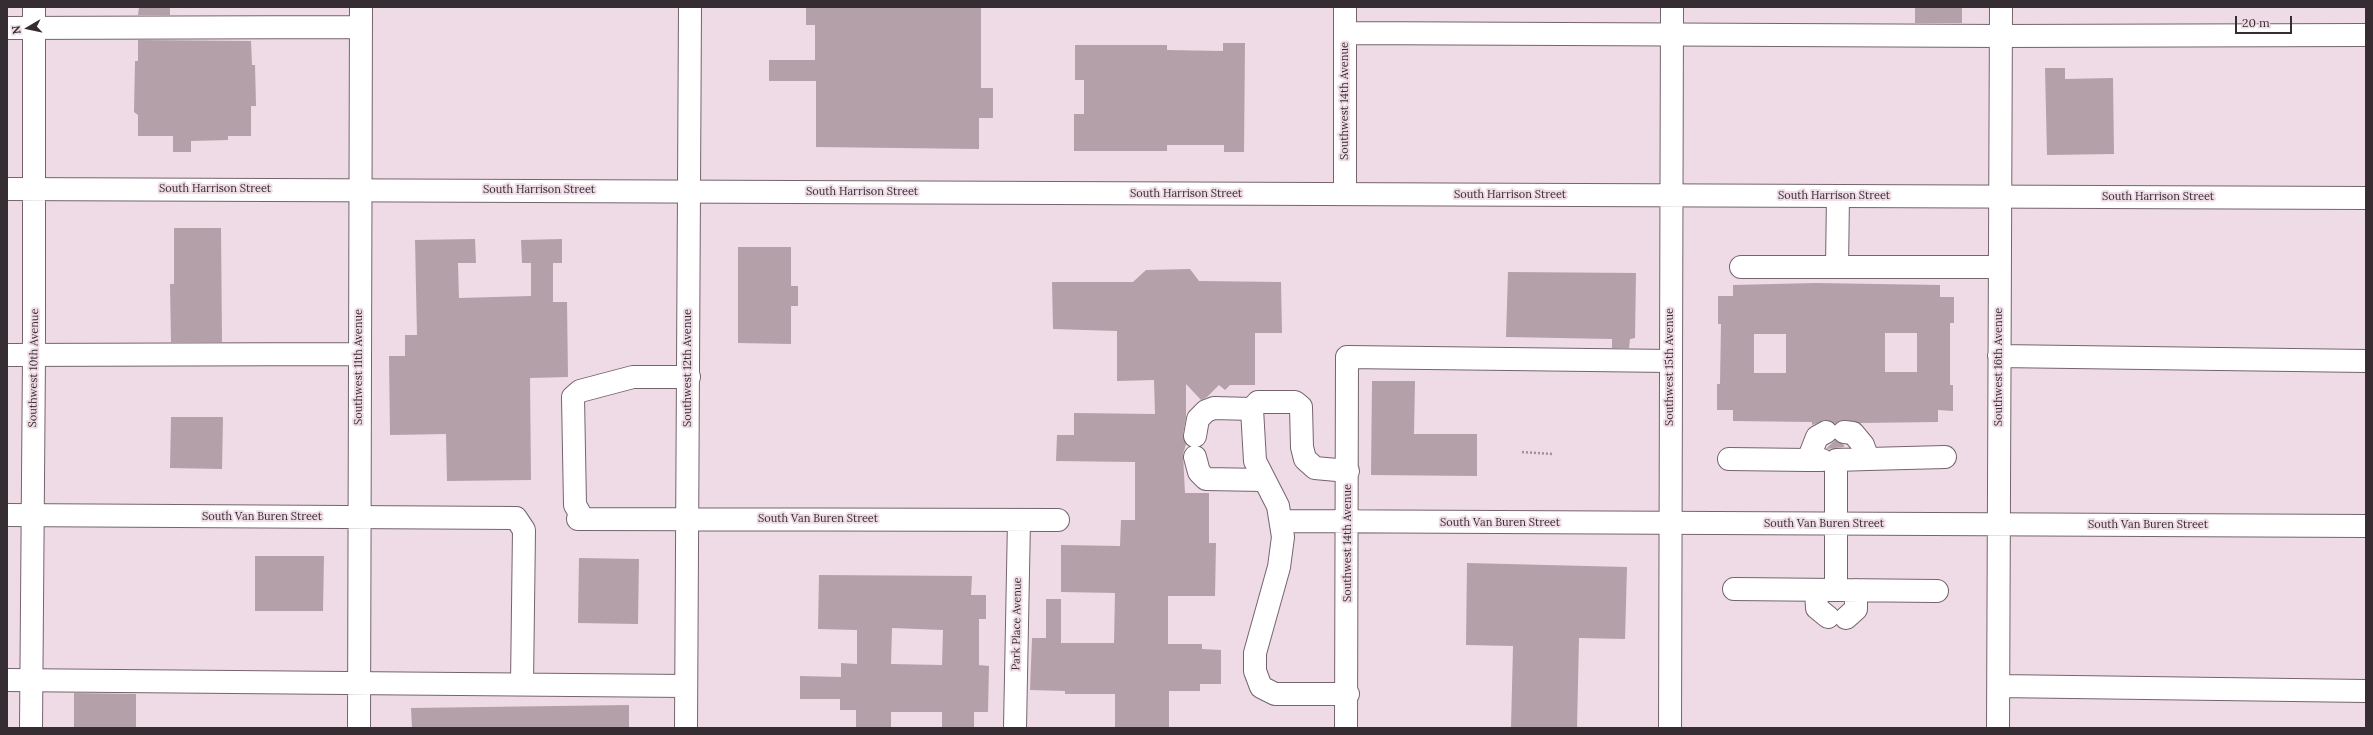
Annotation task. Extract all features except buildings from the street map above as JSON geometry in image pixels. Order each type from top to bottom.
[{"type":"street","name":"Southwest 10th Avenue","points":[[31,728],[34,355],[34,7]]},
{"type":"street","name":"Southwest 12th Avenue","points":[[686,728],[690,7]]},
{"type":"street","name":"Southwest 14th Avenue","points":[[1345,7],[1345,194]]},
{"type":"street","name":"Southwest 15th Avenue","points":[[1670,728],[1672,7]]},
{"type":"street","name":"Southwest 16th Avenue","points":[[1998,728],[1999,197],[2001,7]]},
{"type":"street","points":[[7,28],[34,29],[361,17]]},
{"type":"street","name":"Southwest 11th Avenue","points":[[359,728],[361,17]]},
{"type":"street","points":[[1345,32],[2001,36],[2366,35]]},
{"type":"street","name":"South Harrison Street","points":[[7,189],[360,189],[2366,198]]},
{"type":"street","points":[[1836,267],[1838,196]]},
{"type":"street","points":[[1740,267],[1999,267]]},
{"type":"street","points":[[7,355],[359,354]]},
{"type":"street","points":[[1999,356],[2366,361]]},
{"type":"street","name":"Southwest 14th Avenue","points":[[1346,728],[1348,694],[1348,357],[1670,361]]},
{"type":"street","name":"South Van Buren Street","points":[[688,377],[633,377],[580,391],[573,397],[575,505],[581,519],[1058,520]]},
{"type":"street","points":[[1348,471],[1315,468],[1305,459],[1302,447],[1301,407],[1295,402],[1258,402],[1252,409],[1255,461],[1263,480],[1278,506],[1282,521],[1280,566],[1255,653],[1255,671],[1261,687],[1275,694],[1348,694]]},
{"type":"street","points":[[1252,409],[1214,408],[1206,411],[1198,419],[1195,447],[1199,472],[1206,479],[1263,480]]},
{"type":"street","points":[[1808,460],[1817,437],[1835,432],[1853,433],[1863,445],[1868,459]]},
{"type":"street","points":[[1729,459],[1836,460],[1945,457]]},
{"type":"street","points":[[1836,460],[1836,590],[1856,609],[1837,618],[1817,608],[1836,590]]},
{"type":"street","name":"South Van Buren Street","points":[[7,515],[516,518],[524,530],[522,684]]},
{"type":"street","name":"Park Place Avenue","points":[[1015,728],[1019,520]]},
{"type":"street","name":"South Van Buren Street","points":[[1282,521],[2366,526]]},
{"type":"street","points":[[1734,589],[1937,590]]},
{"type":"street","points":[[7,680],[686,686]]},
{"type":"street","points":[[1999,686],[2366,691]]},
{"type":"path","points":[[1522,452],[1553,454]]}]
